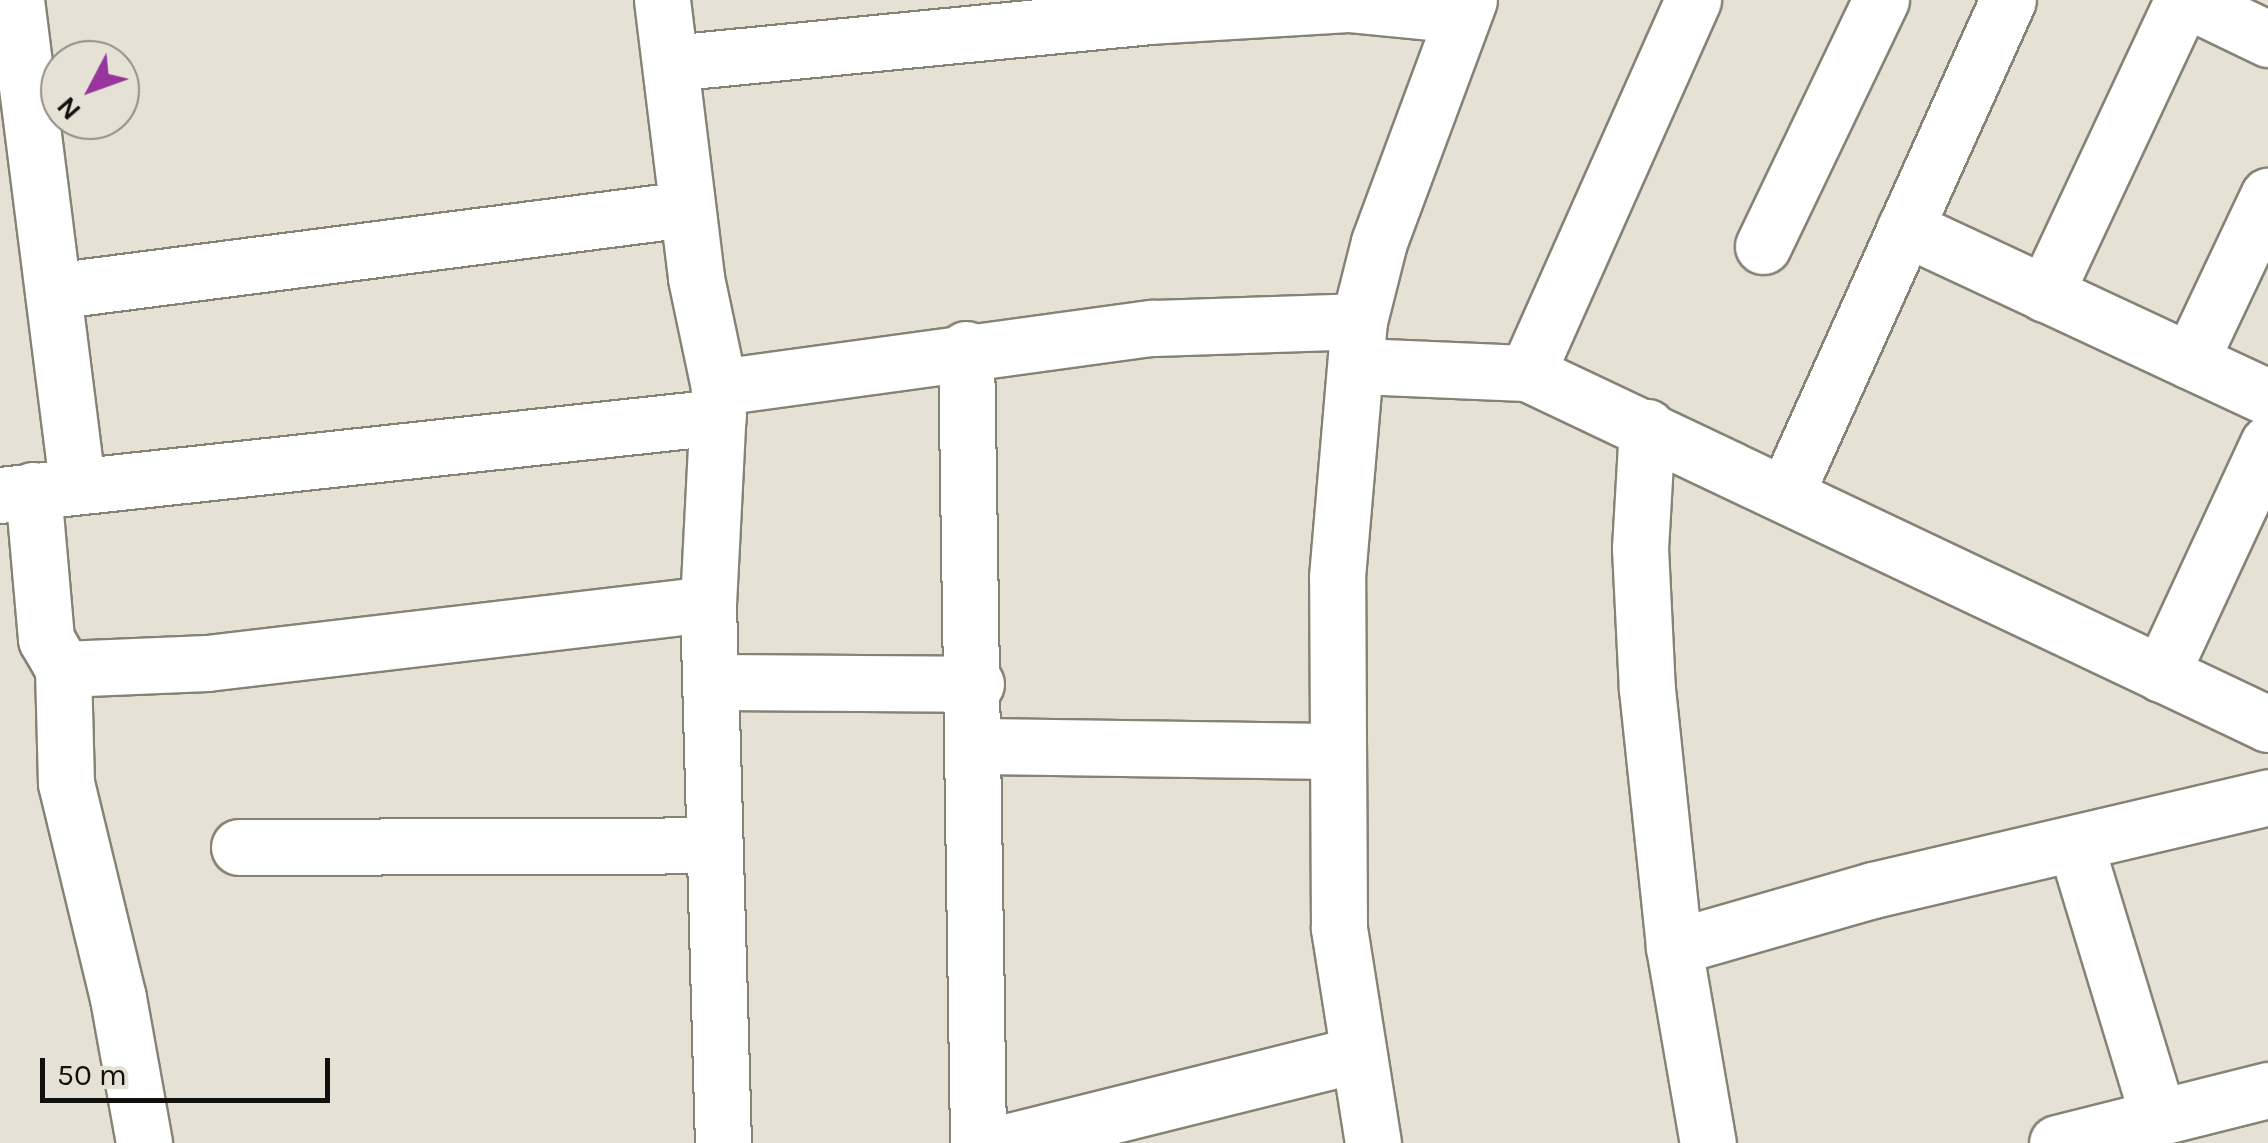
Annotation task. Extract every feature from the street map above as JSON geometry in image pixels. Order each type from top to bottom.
[{"type":"street","points":[[662,0],[686,209],[718,402],[708,604],[723,1143]]},
{"type":"street","points":[[1528,372],[1693,0]]},
{"type":"street","points":[[1763,246],[1881,0]]},
{"type":"street","points":[[1787,491],[2008,0]]},
{"type":"street","points":[[2045,294],[2185,0],[2268,39]]},
{"type":"street","points":[[670,63],[1166,15],[1348,4],[1465,7],[1379,242],[1358,344],[1336,578],[1339,928],[1356,1056],[1373,1143]]},
{"type":"street","points":[[11,10],[21,210],[53,291],[37,489],[46,638],[62,669],[66,783],[118,998],[144,1143]]},
{"type":"street","points":[[2190,361],[2268,196]]},
{"type":"street","points":[[53,291],[686,209]]},
{"type":"street","points":[[1905,228],[2268,397]]},
{"type":"street","points":[[37,489],[718,402],[966,349],[1152,328],[1358,344],[1528,372],[1787,491],[2268,724]]},
{"type":"street","points":[[966,349],[976,684],[978,1143]]},
{"type":"street","points":[[1648,428],[1640,548],[1674,947],[1708,1143]]},
{"type":"street","points":[[2161,674],[2268,444]]},
{"type":"street","points":[[62,669],[206,663],[708,604]]},
{"type":"street","points":[[711,682],[976,684]]},
{"type":"street","points":[[976,746],[1337,750]]},
{"type":"street","points":[[1674,947],[1873,890],[2268,797]]},
{"type":"street","points":[[2074,844],[2158,1117]]},
{"type":"street","points":[[240,847],[713,845]]},
{"type":"street","points":[[1002,1143],[1356,1056]]},
{"type":"street","points":[[2057,1143],[2158,1117],[2251,1110]]}]
